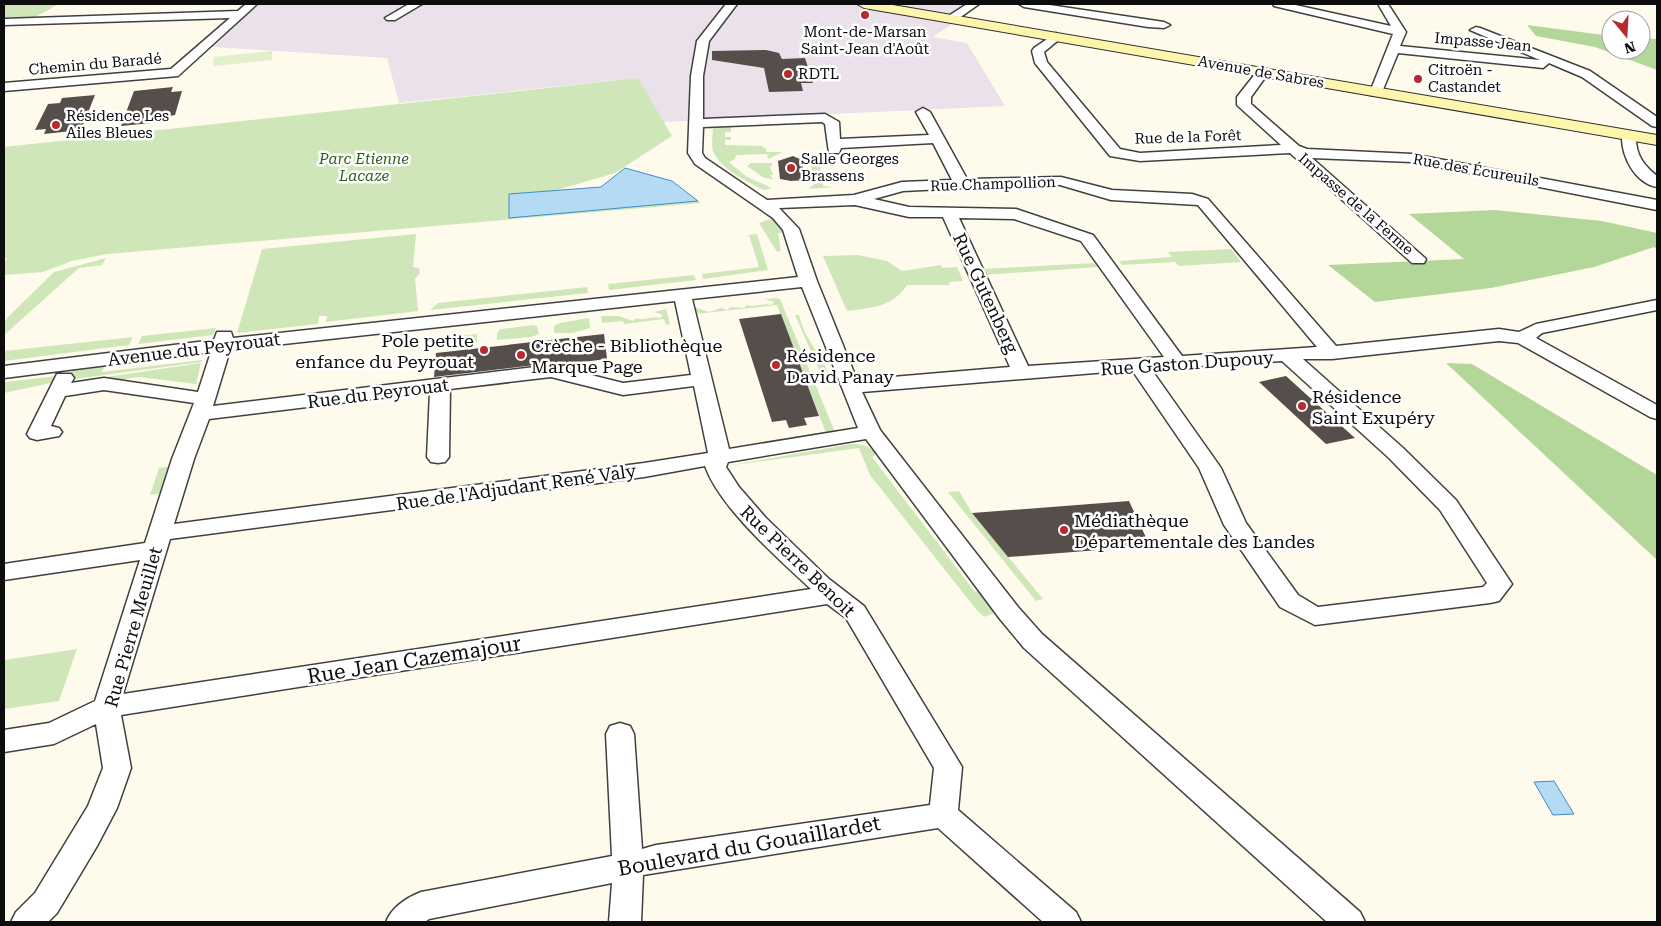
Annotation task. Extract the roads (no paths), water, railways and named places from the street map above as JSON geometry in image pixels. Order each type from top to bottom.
[{"type":"main road","name":"Avenue de Sabres","points":[[864,4],[1657,140]]},
{"type":"street","name":"Chemin du Baradé","points":[[4,87],[174,73],[181,69],[252,4]]},
{"type":"street","points":[[391,18],[417,4]]},
{"type":"street","points":[[732,4],[703,41],[697,76],[695,147],[700,161],[779,215],[791,229],[808,281],[870,432],[1033,641],[1350,922]]},
{"type":"street","points":[[951,19],[974,4]]},
{"type":"street","points":[[1024,4],[1148,24],[1164,24]]},
{"type":"street","points":[[1278,4],[1400,32]]},
{"type":"street","points":[[1376,92],[1400,32],[1383,4]]},
{"type":"street","points":[[4,22],[242,14]]},
{"type":"street","points":[[1476,30],[1586,74],[1657,123]]},
{"type":"street","name":"Rue de la Forêt","points":[[1056,37],[1038,51],[1041,63],[1115,153],[1140,157],[1294,149]]},
{"type":"street","name":"Impasse Jean","points":[[1394,50],[1569,66]]},
{"type":"street","name":"Impasse de la Ferme","points":[[1263,72],[1244,97],[1243,102],[1418,259]]},
{"type":"street","points":[[923,112],[962,184]]},
{"type":"street","points":[[696,123],[825,118],[832,122],[834,147],[938,139]]},
{"type":"street","points":[[1629,135],[1627,147],[1632,159],[1645,175],[1657,183]]},
{"type":"street","name":"Rue des Écureuils","points":[[1294,149],[1306,153],[1412,158],[1657,206]]},
{"type":"street","name":"Rue Champollion","points":[[764,205],[806,201],[855,200],[902,187],[1061,181],[1110,195],[1177,197],[1203,202],[1332,353]]},
{"type":"street","points":[[855,200],[909,212],[1016,214],[1087,238],[1178,363]]},
{"type":"street","name":"Rue Gutenberg","points":[[949,214],[1022,373]]},
{"type":"street","name":"Avenue du Peyrouat","points":[[4,372],[223,341],[579,306],[759,296],[782,284],[808,281]]},
{"type":"street","name":"Rue Pierre Benoit","points":[[683,299],[720,457],[715,467],[729,492],[830,595],[855,612],[948,767],[943,815]]},
{"type":"street","points":[[1657,304],[1536,329],[1523,338],[1657,413]]},
{"type":"street","name":"Rue Gaston Dupouy","points":[[851,387],[1022,373],[1332,353],[1499,335],[1523,338]]},
{"type":"street","name":"Rue Pierre Meuillet","points":[[27,922],[46,903],[87,837],[117,768],[106,707],[183,459],[203,407],[223,341]]},
{"type":"street","points":[[1139,366],[1210,468],[1235,525],[1289,601],[1315,616],[1490,595],[1500,584],[1448,505],[1396,452],[1288,356]]},
{"type":"street","points":[[52,432],[37,434],[70,364]]},
{"type":"street","name":"Rue du Peyrouat","points":[[58,391],[104,384],[203,407],[432,387],[551,371],[565,371],[614,388],[627,389],[702,380]]},
{"type":"street","points":[[432,387],[438,457]]},
{"type":"street","name":"Rue de l'Adjudant René Valy","points":[[4,572],[157,542],[644,470],[870,432]]},
{"type":"street","name":"Rue Jean Cazemajour","points":[[4,740],[54,733],[106,707],[830,595]]},
{"type":"street","points":[[620,734],[628,866],[625,922]]},
{"type":"street","points":[[943,815],[1065,922]]},
{"type":"street","name":"Boulevard du Gouaillardet","points":[[402,922],[421,906],[628,866],[656,858],[943,815]]},
{"type":"water","points":[[625,168],[672,181],[698,201],[509,218],[509,194],[601,187]]},
{"type":"water","points":[[1554,781],[1574,814],[1553,815],[1534,782]]},
{"type":"place","name":"Mont-de-Marsan Saint-Jean d'Août","points":[[865,15]]},
{"type":"place","name":"RDTL","points":[[788,74]]},
{"type":"place","name":"Citroën - Castandet","points":[[1418,79]]},
{"type":"place","name":"Résidence Les Ailes Bleues","points":[[56,125]]},
{"type":"place","name":"Salle Georges Brassens","points":[[791,168]]},
{"type":"place","name":"Pole petite enfance du Peyrouat","points":[[484,350]]},
{"type":"place","name":"Crèche - Bibliothèque Marque Page","points":[[521,355]]},
{"type":"place","name":"Résidence David Panay","points":[[776,365]]},
{"type":"place","name":"Résidence Saint Exupéry","points":[[1302,406]]},
{"type":"place","name":"Médiathèque Départementale des Landes","points":[[1064,530]]},
{"type":"park label","name":"Parc Etienne Lacaze","points":[[364,168]]}]
